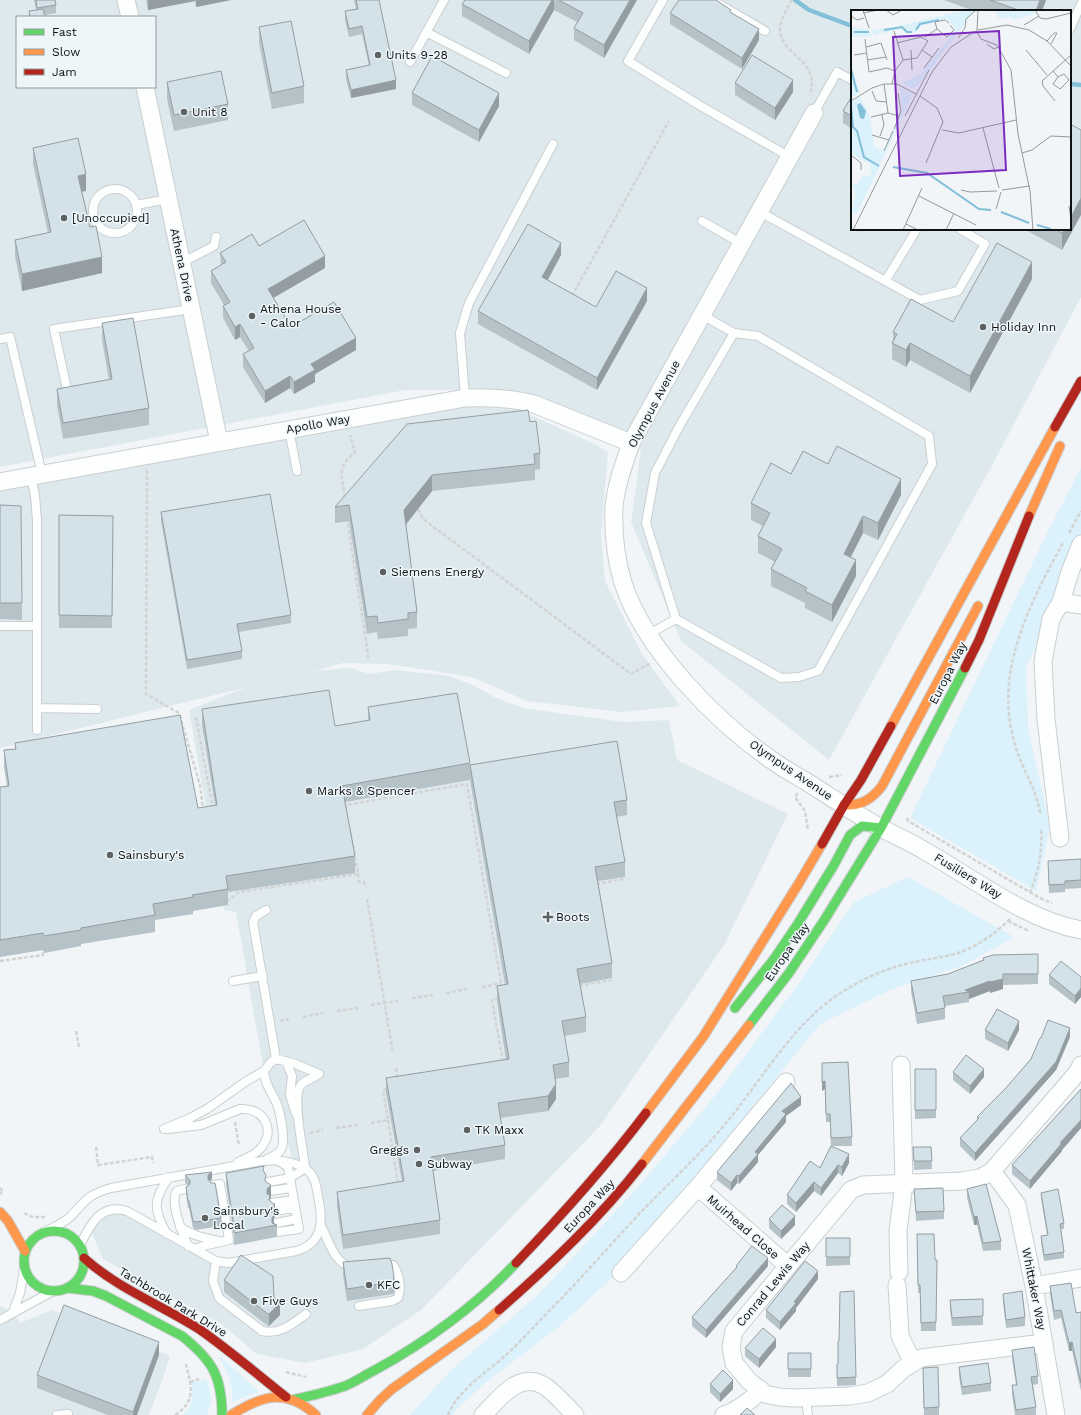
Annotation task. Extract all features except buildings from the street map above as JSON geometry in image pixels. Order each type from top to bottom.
[{"type":"main road","name":"Europa Way","points":[[289,1399],[333,1390],[400,1356],[446,1324],[500,1280],[573,1202],[623,1144],[676,1076],[703,1037],[799,884],[851,810],[869,766],[1081,381]]},
{"type":"main road","name":"Europa Way","points":[[367,1415],[392,1389],[483,1324],[530,1283],[588,1227],[632,1178],[789,973],[825,919],[881,828],[979,640],[1021,535],[1062,441]]},
{"type":"main road","points":[[993,581],[1021,535]]},
{"type":"main road","points":[[851,810],[871,798],[882,786],[982,599]]},
{"type":"main road","points":[[703,1037],[736,1006],[774,959],[834,865],[850,835],[862,826],[881,828]]},
{"type":"main road","points":[[0,1212],[8,1221],[25,1251]]},
{"type":"main road","points":[[8,1221],[42,1233]]},
{"type":"main road","points":[[53,1291],[43,1289],[34,1283],[27,1275],[23,1262],[25,1251],[30,1242],[42,1233],[53,1230],[73,1236],[80,1245],[84,1258],[83,1269],[79,1278],[67,1288]]},
{"type":"main road","name":"Tachbrook Park Drive","points":[[84,1258],[94,1268],[198,1329],[289,1399]]},
{"type":"main road","name":"Tachbrook Park Drive","points":[[53,1291],[67,1288],[94,1291],[182,1336],[193,1344],[203,1354],[219,1379],[222,1396],[222,1415]]},
{"type":"main road","points":[[230,1415],[254,1402],[268,1399],[289,1399],[316,1415]]},
{"type":"street","points":[[126,0],[130,16]]},
{"type":"street","name":"Athena Drive","points":[[145,88],[219,442]]},
{"type":"street","name":"Olympus Avenue","points":[[814,112],[631,443],[620,473],[614,506],[614,533],[624,584],[634,610],[664,656],[688,686],[728,726],[776,763],[851,810]]},
{"type":"street","name":"Apollo Way","points":[[0,482],[465,398],[502,397],[529,402],[631,443]]},
{"type":"street","points":[[1060,838],[1046,718],[1043,661],[1051,619],[1061,602],[1070,572],[1081,544]]},
{"type":"street","points":[[1061,602],[1081,605]]},
{"type":"street","name":"Fusiliers Way","points":[[851,810],[926,852],[1020,908],[1044,920],[1067,928],[1081,930]]},
{"type":"street","points":[[901,1065],[904,1183],[898,1230],[900,1336],[913,1363]]},
{"type":"street","name":"Conrad Lewis Way","points":[[1044,1343],[921,1358],[903,1369],[887,1384],[868,1393],[850,1396],[806,1398],[779,1398],[766,1394],[749,1381],[734,1363],[731,1347],[734,1331],[851,1190],[863,1185],[962,1181],[980,1178],[992,1171],[1080,1069]]},
{"type":"street","points":[[621,1273],[698,1187],[786,1082]]},
{"type":"street","name":"Whittaker Way","points":[[992,1171],[1017,1205],[1034,1286],[1056,1415]]},
{"type":"street","name":"Muirhead Close","points":[[698,1187],[788,1266]]},
{"type":"street","points":[[1034,1286],[1081,1278]]},
{"type":"street","points":[[483,1415],[505,1392],[517,1383],[528,1381],[546,1387],[575,1415]]},
{"type":"street","points":[[724,1415],[747,1404],[761,1390]]},
{"type":"lane","points":[[410,62],[444,0]]},
{"type":"lane","points":[[663,0],[628,62],[790,157]]},
{"type":"lane","points":[[712,0],[765,31]]},
{"type":"lane","points":[[1071,27],[1081,4]]},
{"type":"lane","points":[[426,32],[506,73]]},
{"type":"lane","points":[[814,112],[838,72],[851,79]]},
{"type":"lane","points":[[465,398],[460,333],[469,303],[553,144]]},
{"type":"lane","points":[[108,189],[124,190],[130,195],[136,205],[136,216],[134,223],[123,232],[116,233],[102,230],[97,225],[92,212],[96,198],[108,189]]},
{"type":"lane","points":[[136,205],[168,199]]},
{"type":"lane","points":[[760,212],[920,300],[958,291],[985,244],[962,230]]},
{"type":"lane","points":[[702,221],[742,244]]},
{"type":"lane","points":[[886,280],[916,230]]},
{"type":"lane","points":[[181,263],[214,246],[216,237]]},
{"type":"lane","points":[[66,385],[54,329],[191,309]]},
{"type":"lane","points":[[702,315],[734,333],[758,336],[929,436],[932,464],[818,670],[799,678],[781,678],[676,619],[646,523],[655,473],[680,425],[734,333]]},
{"type":"lane","points":[[0,339],[10,337],[37,475],[35,496],[37,520],[37,730]]},
{"type":"lane","points":[[289,430],[297,471]]},
{"type":"lane","points":[[649,634],[676,619]]},
{"type":"lane","points":[[0,626],[37,626]]},
{"type":"lane","points":[[37,708],[97,709]]},
{"type":"lane","points":[[266,910],[256,916],[253,922],[281,1060],[292,1076],[290,1095],[298,1120]]},
{"type":"lane","points":[[232,981],[263,976]]},
{"type":"lane","points":[[229,1167],[259,1150],[266,1141],[268,1127],[261,1115],[256,1111],[245,1108],[202,1125],[164,1129],[207,1109],[245,1082],[264,1071],[270,1062],[281,1060],[319,1074],[304,1082],[299,1087],[298,1093],[298,1120],[305,1168]]},
{"type":"lane","points":[[262,1161],[280,1152],[283,1145],[279,1110],[276,1101],[265,1081],[264,1071]]},
{"type":"lane","points":[[42,1233],[59,1225],[68,1218],[92,1194],[111,1188],[262,1161],[279,1161],[293,1163],[305,1168],[315,1179],[322,1216],[322,1226],[338,1260],[348,1267],[360,1269]]},
{"type":"lane","points":[[277,1232],[299,1229],[288,1167],[279,1161]]},
{"type":"lane","points":[[268,1182],[290,1178],[305,1168]]},
{"type":"lane","points":[[167,1234],[158,1219],[156,1211],[162,1186],[169,1177]]},
{"type":"lane","points":[[212,1185],[220,1184],[222,1190],[229,1230],[228,1241]]},
{"type":"lane","points":[[270,1191],[291,1188]]},
{"type":"lane","points":[[186,1189],[177,1191],[174,1196],[180,1227],[191,1248]]},
{"type":"lane","points":[[273,1207],[294,1204]]},
{"type":"lane","points":[[80,1245],[93,1221],[98,1216],[105,1212],[117,1209],[127,1211],[191,1248],[223,1263],[243,1261],[304,1249],[315,1239],[322,1226]]},
{"type":"lane","points":[[276,1222],[297,1219]]},
{"type":"lane","points":[[180,1227],[200,1237],[228,1241]]},
{"type":"lane","points":[[191,1248],[228,1241]]},
{"type":"lane","points":[[216,1261],[212,1281],[219,1298],[262,1331],[268,1333],[282,1331],[306,1314]]},
{"type":"lane","points":[[359,1306],[392,1301],[398,1298],[398,1272],[393,1265],[372,1267]]},
{"type":"lane","points":[[13,1312],[20,1294],[24,1269]]},
{"type":"lane","points":[[0,1320],[53,1291]]},
{"type":"lane","points":[[806,1398],[808,1415]]},
{"type":"lane","points":[[57,1415],[68,1414]]},
{"type":"path","points":[[792,0],[783,17],[780,34],[783,40],[810,72],[812,88],[810,99],[814,112]]},
{"type":"path","points":[[571,297],[669,121]]},
{"type":"path","points":[[345,502],[342,467],[346,460],[355,453],[350,432]]},
{"type":"path","points":[[146,455],[146,694],[179,713],[200,785],[204,816]]},
{"type":"path","points":[[418,509],[423,519],[631,674],[664,656]]},
{"type":"path","points":[[347,516],[369,661]]},
{"type":"path","points":[[196,717],[214,816]]},
{"type":"path","points":[[822,776],[829,777],[843,775]]},
{"type":"path","points":[[347,813],[346,806],[467,784],[503,990]]},
{"type":"path","points":[[801,789],[795,797],[805,811],[808,830],[804,837]]},
{"type":"path","points":[[905,816],[908,820],[1040,898],[1055,905]]},
{"type":"path","points":[[350,828],[360,882],[364,882],[365,886]]},
{"type":"path","points":[[223,901],[229,900],[239,892],[358,874]]},
{"type":"path","points":[[594,884],[624,879]]},
{"type":"path","points":[[228,892],[229,900]]},
{"type":"path","points":[[368,899],[393,1053]]},
{"type":"path","points":[[487,901],[495,900]]},
{"type":"path","points":[[0,961],[42,955],[41,946],[48,945]]},
{"type":"path","points":[[574,987],[612,980]]},
{"type":"path","points":[[482,987],[501,983]]},
{"type":"path","points":[[446,993],[467,989]]},
{"type":"path","points":[[412,998],[433,995]]},
{"type":"path","points":[[498,1067],[503,1062],[492,1000],[504,998]]},
{"type":"path","points":[[371,1005],[398,1001]]},
{"type":"path","points":[[337,1011],[358,1008]]},
{"type":"path","points":[[303,1017],[324,1013]]},
{"type":"path","points":[[277,1021],[289,1020]]},
{"type":"path","points":[[76,1032],[79,1047]]},
{"type":"path","points":[[396,1068],[398,1081]]},
{"type":"path","points":[[394,1088],[383,1090],[399,1191]]},
{"type":"path","points":[[234,1116],[240,1146]]},
{"type":"path","points":[[371,1122],[388,1120]]},
{"type":"path","points":[[336,1128],[358,1125]]},
{"type":"path","points":[[308,1133],[323,1130]]},
{"type":"path","points":[[96,1147],[98,1166],[152,1157],[153,1163]]},
{"type":"path","points":[[0,1188],[8,1196]]},
{"type":"path","points":[[20,1210],[32,1217],[49,1217]]},
{"type":"path","points":[[175,1415],[183,1410],[188,1404],[190,1397],[190,1382],[186,1363]]},
{"type":"path","points":[[283,1371],[302,1377],[312,1377]]},
{"type":"shaded area","points":[[0,0],[1081,0],[1081,297],[997,456],[829,760],[681,641],[631,522],[641,450],[586,421],[508,390],[405,390],[0,467]]},
{"type":"shaded area","points":[[460,405],[520,410],[590,442],[608,452],[601,535],[605,581],[642,654],[680,706],[622,712],[527,701],[472,677],[388,664],[343,663],[314,671],[351,668],[369,674],[396,670],[449,676],[473,685],[494,697],[523,708],[623,722],[669,720],[677,760],[788,814],[724,945],[600,1126],[421,1310],[363,1349],[305,1363],[257,1354],[220,1323],[103,1259],[89,1227],[105,1212],[127,1211],[216,1261],[303,1249],[321,1220],[315,1179],[293,1163],[278,1105],[264,1071],[236,912],[224,910],[189,710],[247,687],[0,748],[0,488]]},
{"type":"shaded area","points":[[1081,468],[1081,556],[1026,667],[1028,728],[1050,827],[1036,891],[910,818],[1048,531]]},
{"type":"shaded area","points":[[908,877],[1014,937],[962,966],[890,990],[820,1024],[754,1105],[696,1183],[627,1264],[562,1324],[485,1383],[454,1412],[453,1415],[410,1415],[451,1370],[540,1293],[645,1179],[714,1097],[797,986],[854,902]]},
{"type":"shaded area","points":[[0,1306],[13,1312],[20,1323],[52,1310],[170,1356],[149,1415],[0,1415]]},
{"type":"shaded area","points":[[221,1357],[259,1392],[232,1402],[231,1385],[220,1359]]},
{"type":"shaded area","points":[[206,1379],[212,1399],[207,1415],[182,1415],[191,1404],[192,1382]]},
{"type":"waterway","points":[[795,0],[809,10],[851,26]]},
{"type":"waterway","points":[[1071,84],[1081,85]]},
{"type":"traffic: fast","points":[[749,1025],[789,973],[825,919],[881,828],[965,668]]},
{"type":"traffic: fast","points":[[735,1008],[774,959],[797,925],[834,865],[850,835],[862,826],[881,828]]},
{"type":"traffic: fast","points":[[48,1231],[60,1231],[71,1236],[79,1244],[84,1255],[84,1261],[82,1273],[71,1286],[60,1291],[48,1291],[37,1286],[29,1278],[24,1267],[24,1255],[29,1244],[37,1236],[48,1231]]},
{"type":"traffic: fast","points":[[292,1400],[345,1386],[413,1348],[450,1322],[485,1294],[516,1263]]},
{"type":"traffic: fast","points":[[67,1288],[93,1291],[106,1296],[182,1336],[201,1353],[213,1370],[220,1390],[222,1415]]},
{"type":"traffic: slow","points":[[891,726],[1055,427]]},
{"type":"traffic: slow","points":[[1029,516],[1060,446]]},
{"type":"traffic: slow","points":[[844,805],[866,801],[882,786],[978,606]]},
{"type":"traffic: slow","points":[[646,1113],[703,1037],[822,844]]},
{"type":"traffic: slow","points":[[642,1164],[749,1025]]},
{"type":"traffic: slow","points":[[0,1212],[8,1221],[25,1251]]},
{"type":"traffic: slow","points":[[367,1415],[392,1389],[483,1324],[499,1310]]},
{"type":"traffic: slow","points":[[231,1415],[254,1403],[274,1397],[295,1401],[305,1406],[316,1415]]},
{"type":"traffic: jam","points":[[1055,427],[1081,381]]},
{"type":"traffic: jam","points":[[965,668],[979,640],[1029,516]]},
{"type":"traffic: jam","points":[[822,844],[844,805],[861,780],[891,726]]},
{"type":"traffic: jam","points":[[516,1263],[583,1190],[646,1113]]},
{"type":"traffic: jam","points":[[499,1310],[537,1276],[592,1222],[642,1164]]},
{"type":"traffic: jam","points":[[84,1258],[97,1269],[125,1287],[199,1329],[286,1397]]},
{"type":"place","name":"Units 9-28","points":[[378,55]]},
{"type":"place","name":"Unit 8","points":[[184,112]]},
{"type":"place","name":"[Unoccupied]","points":[[64,218]]},
{"type":"place","name":"Athena House - Calor","points":[[252,316]]},
{"type":"place","name":"Holiday Inn","points":[[983,327]]},
{"type":"place","name":"Siemens Energy","points":[[383,572]]},
{"type":"place","name":"Marks & Spencer","points":[[309,791]]},
{"type":"place","name":"Sainsbury's","points":[[110,855]]},
{"type":"place","name":"Boots","points":[[548,917]]},
{"type":"place","name":"TK Maxx","points":[[467,1130]]},
{"type":"place","name":"Greggs","points":[[417,1150]]},
{"type":"place","name":"Subway","points":[[419,1164]]},
{"type":"place","name":"Sainsbury's Local","points":[[205,1218]]},
{"type":"place","name":"KFC","points":[[369,1285]]},
{"type":"place","name":"Five Guys","points":[[254,1301]]}]
